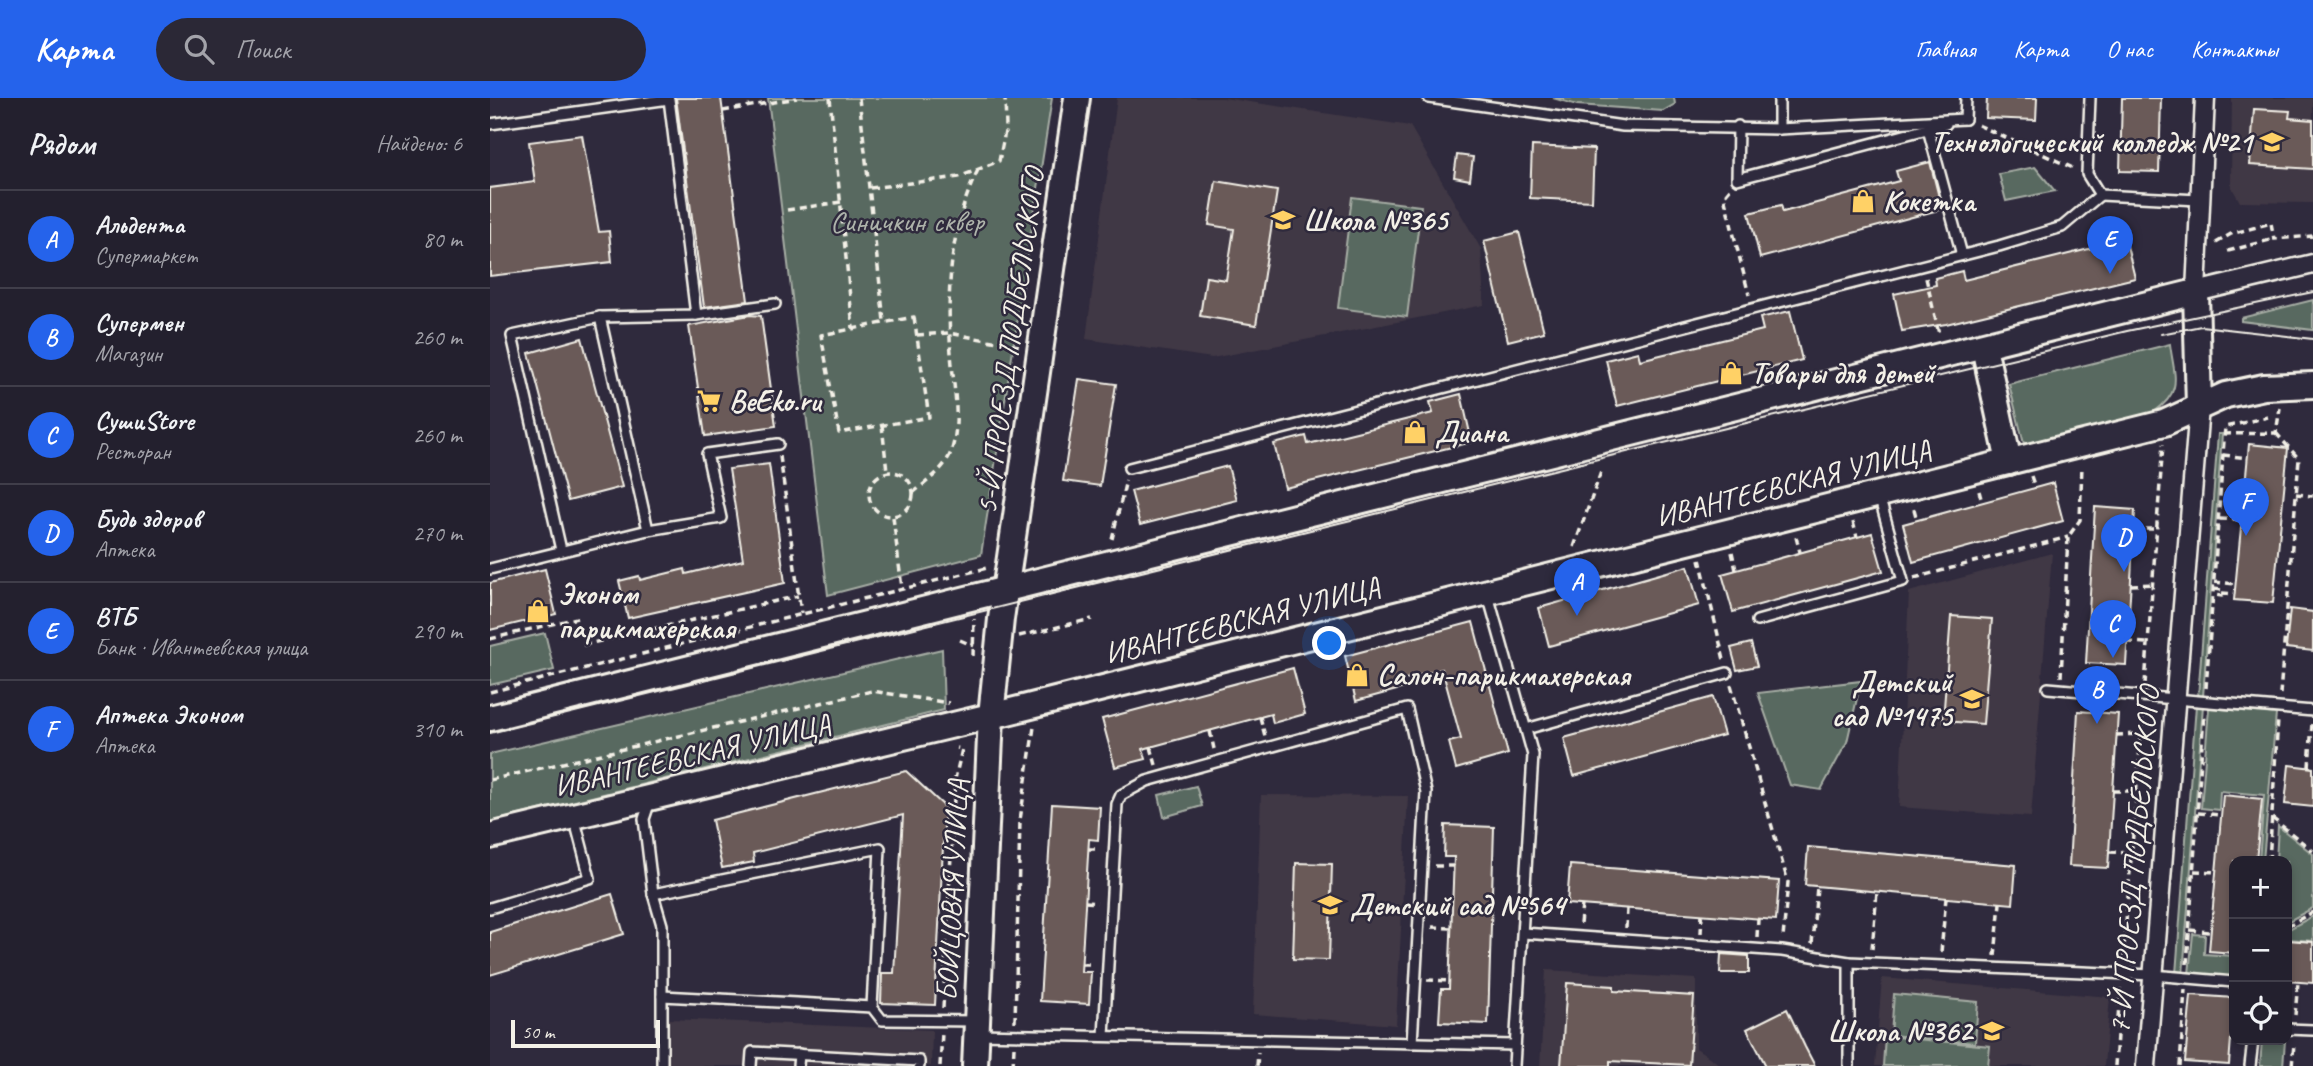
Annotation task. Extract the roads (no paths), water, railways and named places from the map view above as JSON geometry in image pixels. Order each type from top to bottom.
[{"type":"street","name":"5-Й ПРОЕЗД ПОДБЕЛЬСКОГО","points":[[999,640],[1077,98]]},
{"type":"street","points":[[2199,407],[2196,292],[2205,98]]},
{"type":"street","points":[[490,718],[2313,264]]},
{"type":"street","points":[[1984,347],[2009,462]]},
{"type":"street","name":"ИВАНТЕЕВСКАЯ УЛИЦА","points":[[490,836],[991,716],[2164,423],[2226,395],[2264,387],[2313,385]]},
{"type":"street","name":"7-Й ПРОЕЗД ПОДБЕЛЬСКОГО","points":[[2146,1066],[2199,407]]},
{"type":"street","name":"БОЙЦОВАЯ УЛИЦА","points":[[975,1066],[991,716],[999,640]]},
{"type":"lane","points":[[1429,98],[1623,126],[1738,126],[1779,129],[1965,119]]},
{"type":"lane","points":[[1779,98],[1779,129]]},
{"type":"lane","points":[[1965,119],[1966,98]]},
{"type":"lane","points":[[2090,98],[2087,174],[2100,195]]},
{"type":"lane","points":[[490,124],[669,99],[696,315]]},
{"type":"lane","points":[[1738,126],[1737,179],[1965,119]]},
{"type":"lane","points":[[1928,129],[1962,255]]},
{"type":"lane","points":[[1129,468],[1962,255],[2062,227],[2100,195],[2199,200]]},
{"type":"lane","points":[[561,550],[512,336],[600,317],[696,315],[775,304]]},
{"type":"lane","points":[[600,317],[648,530]]},
{"type":"lane","points":[[490,569],[648,530],[721,518],[707,454],[778,443]]},
{"type":"lane","points":[[1757,621],[1903,581],[1879,495]]},
{"type":"lane","points":[[1487,591],[1533,755],[1514,1066]]},
{"type":"lane","points":[[1526,729],[1727,674]]},
{"type":"lane","points":[[2048,688],[2313,711]]},
{"type":"lane","points":[[1104,1036],[1116,804],[1121,795],[1147,781],[1407,709],[1426,792],[1412,1043]]},
{"type":"lane","points":[[651,797],[644,820],[653,894],[662,925],[662,1066]]},
{"type":"lane","points":[[490,908],[590,878],[574,815]]},
{"type":"lane","points":[[653,894],[880,848],[872,1007],[882,1020],[942,1020],[1014,1034],[1515,1045]]},
{"type":"lane","points":[[1523,933],[1782,951],[1849,962],[2153,975],[2229,982]]},
{"type":"lane","points":[[1849,962],[1849,1066]]},
{"type":"lane","points":[[662,996],[872,1007]]},
{"type":"lane","points":[[2292,1029],[2313,1030]]},
{"type":"lane","points":[[2250,1066],[2252,1045]]},
{"type":"lane","points":[[751,1066],[752,1052],[919,1061],[919,1066]]},
{"type":"lane","points":[[798,1066],[799,1054]]},
{"type":"tram line","points":[[490,733],[1606,457],[2127,331],[2313,292]]},
{"type":"tram line","points":[[2161,334],[2201,326],[2313,339]]},
{"type":"place","name":"Технологический колледж №21","points":[[2272,142]]},
{"type":"place","name":"Кокетка","points":[[1863,201]]},
{"type":"place","name":"Школа №365","points":[[1283,220]]},
{"type":"place","name":"ВТБ","points":[[2110,274]]},
{"type":"place","name":"Товары для детей","points":[[1731,373]]},
{"type":"place","name":"BeEko.ru","points":[[709,401]]},
{"type":"place","name":"Диана","points":[[1415,432]]},
{"type":"place","name":"Аптека Эконом","points":[[2246,536]]},
{"type":"place","name":"Будь здоров","points":[[2124,572]]},
{"type":"place","name":"Эконом парикмахерская","points":[[538,611]]},
{"type":"place","name":"Альдента","points":[[1577,616]]},
{"type":"place","name":"СушиStore","points":[[2113,658]]},
{"type":"place","name":"Салон-парикмахерская","points":[[1357,675]]},
{"type":"place","name":"Детский сад №1475","points":[[1972,699]]},
{"type":"place","name":"Супермен","points":[[2097,724]]},
{"type":"place","name":"Детский сад №564","points":[[1330,905]]},
{"type":"place","name":"Школа №362","points":[[1992,1031]]},
{"type":"park label","name":"Синичкин сквер","points":[[907,221]]}]
